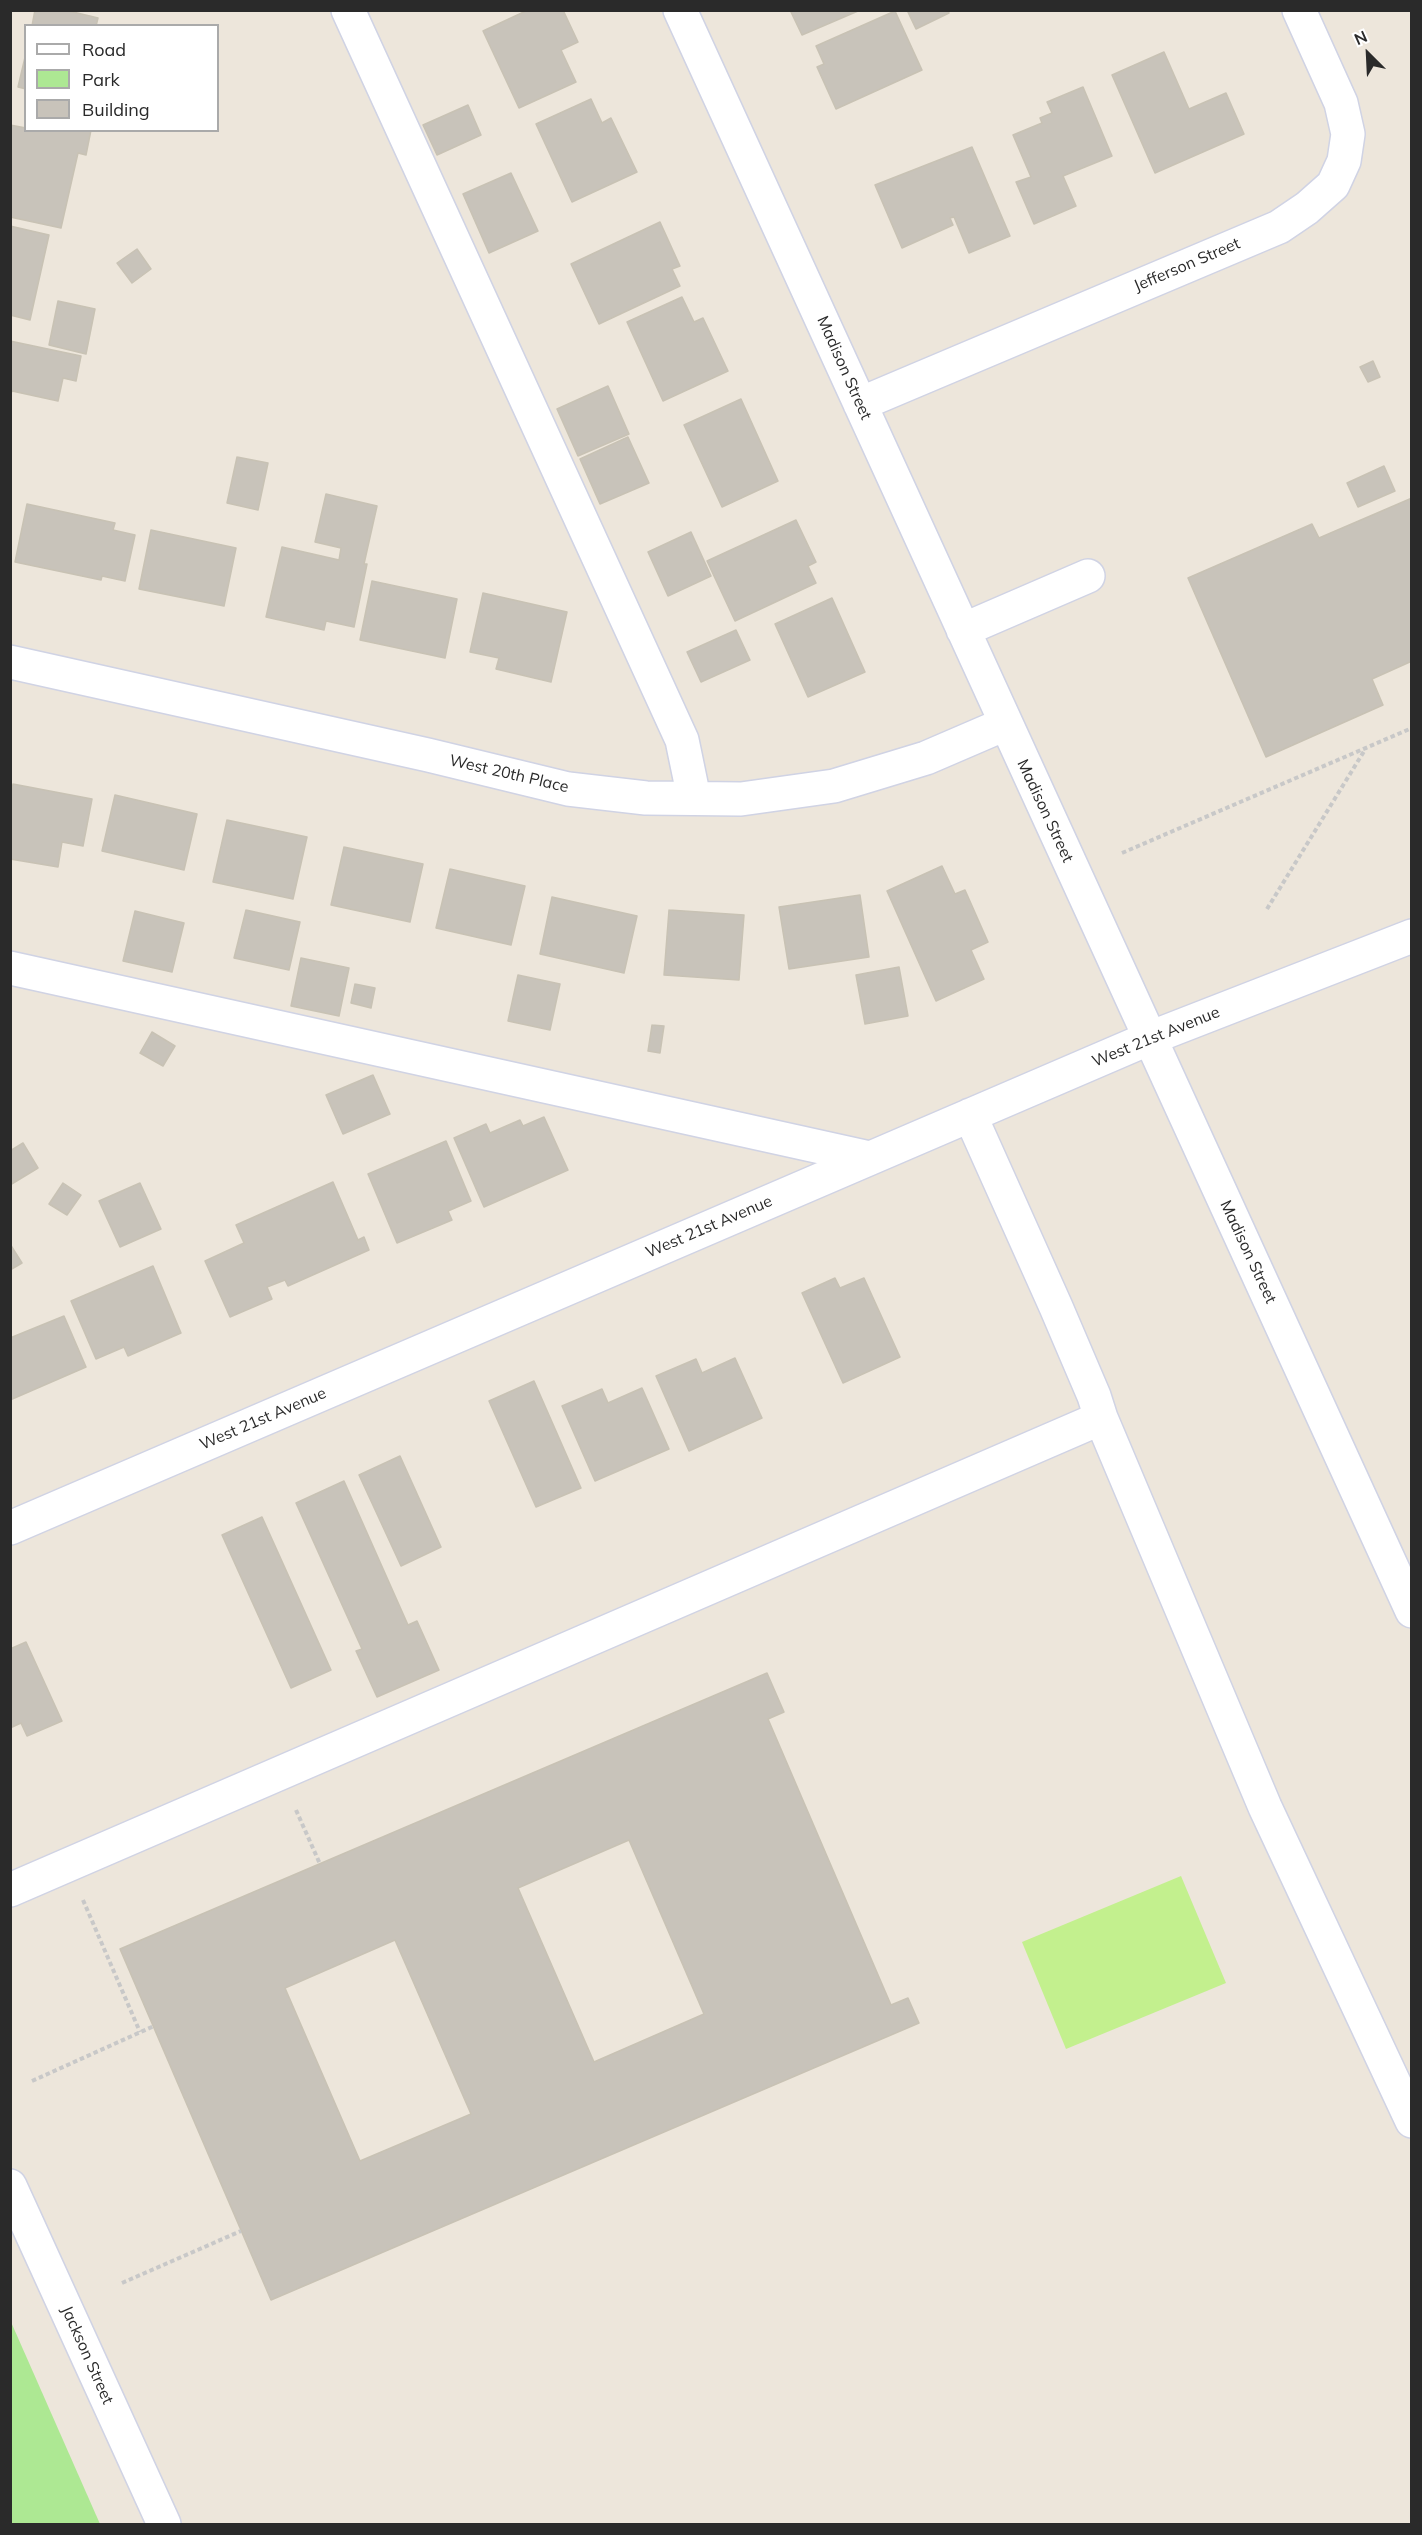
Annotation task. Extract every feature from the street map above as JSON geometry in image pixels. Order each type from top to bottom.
[{"type":"street","points":[[348,10],[682,740],[694,798]]},
{"type":"street","name":"Madison Street","points":[[680,10],[1412,1611]]},
{"type":"street","name":"Jefferson Street","points":[[860,404],[1279,226],[1316,201],[1333,185],[1344,161],[1348,134],[1341,103],[1299,10]]},
{"type":"street","points":[[963,630],[1088,576]]},
{"type":"street","name":"West 20th Place","points":[[10,662],[428,755],[568,789],[646,798],[741,799],[834,786],[926,758],[1005,724]]},
{"type":"street","name":"West 21st Avenue","points":[[10,1528],[1150,1038],[1412,936]]},
{"type":"street","points":[[10,968],[870,1158]]},
{"type":"street","points":[[970,1115],[1094,1396],[1101,1418],[1265,1807],[1412,2121]]},
{"type":"street","points":[[10,1890],[1101,1418]]},
{"type":"street","name":"Jackson Street","points":[[10,2186],[164,2524]]},
{"type":"path","points":[[1122,853],[1412,728]]},
{"type":"path","points":[[1267,909],[1366,748]]},
{"type":"path","points":[[281,1773],[320,1864]]},
{"type":"path","points":[[68,1865],[140,2032]]},
{"type":"path","points":[[32,2081],[153,2026]]},
{"type":"path","points":[[122,2283],[241,2231]]},
{"type":"green space","points":[[1181,1876],[1226,1983],[1066,2049],[1022,1942]]},
{"type":"green space","points":[[11,2322],[100,2524],[11,2524]]},
{"type":"building","points":[[35,10],[65,10],[98,18],[96,24],[32,24]]},
{"type":"building","points":[[528,10],[563,10],[578,42],[561,50],[576,82],[519,108],[483,31]]},
{"type":"building","points":[[790,10],[858,10],[858,11],[802,35]]},
{"type":"building","points":[[907,10],[948,10],[949,13],[916,29]]},
{"type":"building","points":[[895,11],[922,70],[836,109],[817,67],[824,64],[816,46]]},
{"type":"building","points":[[1164,52],[1189,109],[1226,93],[1244,134],[1155,173],[1112,75]]},
{"type":"building","points":[[24,62],[24,88],[18,87]]},
{"type":"building","points":[[1083,87],[1112,156],[1063,176],[1076,206],[1034,224],[1016,182],[1031,177],[1013,135],[1042,123],[1040,118],[1052,113],[1047,102]]},
{"type":"building","points":[[591,99],[602,123],[611,118],[637,172],[572,202],[536,124]]},
{"type":"building","points":[[468,105],[481,135],[437,155],[423,125]]},
{"type":"building","points":[[10,125],[24,128],[24,132],[91,132],[86,155],[78,153],[61,228],[10,217]]},
{"type":"building","points":[[972,147],[1010,236],[969,253],[954,217],[950,218],[953,225],[902,248],[875,185]]},
{"type":"building","points":[[511,173],[538,231],[489,253],[463,194]]},
{"type":"building","points":[[660,222],[680,266],[672,269],[680,286],[599,324],[571,264]]},
{"type":"building","points":[[10,226],[49,235],[30,320],[10,315]]},
{"type":"building","points":[[137,249],[151,269],[132,283],[117,263]]},
{"type":"building","points":[[682,297],[694,322],[703,318],[728,371],[663,401],[627,322]]},
{"type":"building","points":[[58,301],[95,309],[86,354],[49,345]]},
{"type":"building","points":[[10,341],[81,356],[76,381],[63,378],[58,401],[12,391],[10,396]]},
{"type":"building","points":[[1373,361],[1380,377],[1368,382],[1360,367]]},
{"type":"building","points":[[608,386],[629,434],[578,456],[557,409]]},
{"type":"building","points":[[741,399],[778,481],[722,507],[684,425]]},
{"type":"building","points":[[628,437],[649,483],[600,504],[580,459]]},
{"type":"building","points":[[237,457],[268,463],[258,510],[227,503]]},
{"type":"building","points":[[1384,466],[1395,491],[1358,507],[1347,483]]},
{"type":"building","points":[[326,494],[377,506],[364,564],[367,564],[354,627],[326,621],[324,630],[266,617],[282,547],[339,560],[341,548],[315,542]]},
{"type":"building","points":[[1412,498],[1412,661],[1372,679],[1383,705],[1266,757],[1188,578],[1312,524],[1319,538]]},
{"type":"building","points":[[27,504],[115,523],[113,530],[135,535],[125,581],[102,576],[101,580],[15,562]]},
{"type":"building","points":[[796,520],[816,562],[808,566],[816,583],[735,621],[707,561]]},
{"type":"building","points":[[151,530],[236,548],[224,606],[139,589]]},
{"type":"building","points":[[691,532],[711,576],[668,596],[648,552]]},
{"type":"building","points":[[372,581],[457,599],[445,658],[360,640]]},
{"type":"building","points":[[483,593],[567,612],[551,682],[496,669],[499,658],[470,652]]},
{"type":"building","points":[[832,598],[865,672],[808,697],[775,624]]},
{"type":"building","points":[[736,630],[750,660],[701,682],[687,652]]},
{"type":"building","points":[[13,784],[92,799],[83,846],[62,842],[58,867],[10,859],[10,798]]},
{"type":"building","points":[[115,795],[197,814],[184,870],[102,851]]},
{"type":"building","points":[[227,820],[307,837],[293,899],[213,882]]},
{"type":"building","points":[[344,847],[423,864],[410,922],[331,905]]},
{"type":"building","points":[[942,866],[955,894],[965,890],[988,942],[971,950],[984,979],[936,1001],[887,891]]},
{"type":"building","points":[[450,869],[525,886],[511,945],[436,928]]},
{"type":"building","points":[[860,895],[869,957],[789,969],[779,907]]},
{"type":"building","points":[[552,897],[637,916],[624,973],[540,954]]},
{"type":"building","points":[[246,910],[300,922],[289,970],[234,958]]},
{"type":"building","points":[[669,910],[744,915],[739,980],[664,975]]},
{"type":"building","points":[[135,911],[184,923],[172,972],[123,961]]},
{"type":"building","points":[[301,958],[349,968],[339,1016],[291,1006]]},
{"type":"building","points":[[899,967],[908,1016],[865,1024],[856,975]]},
{"type":"building","points":[[518,975],[560,984],[550,1030],[508,1021]]},
{"type":"building","points":[[355,984],[375,988],[371,1008],[351,1003]]},
{"type":"building","points":[[652,1025],[664,1026],[660,1053],[648,1051]]},
{"type":"building","points":[[152,1032],[175,1046],[163,1066],[140,1053]]},
{"type":"building","points":[[373,1075],[390,1114],[343,1134],[326,1095]]},
{"type":"building","points":[[544,1117],[568,1170],[484,1207],[454,1138],[486,1124],[490,1133],[520,1120],[523,1126]]},
{"type":"building","points":[[446,1141],[471,1201],[448,1211],[452,1220],[397,1243],[368,1174]]},
{"type":"building","points":[[23,1143],[38,1168],[10,1185],[10,1151]]},
{"type":"building","points":[[333,1182],[358,1240],[364,1237],[369,1250],[288,1286],[285,1280],[267,1287],[272,1299],[230,1317],[205,1261],[244,1243],[236,1225]]},
{"type":"building","points":[[63,1183],[81,1195],[67,1215],[49,1204]]},
{"type":"building","points":[[140,1183],[161,1229],[120,1247],[99,1201]]},
{"type":"building","points":[[10,1244],[22,1263],[10,1270]]},
{"type":"building","points":[[153,1266],[181,1333],[128,1356],[124,1347],[96,1359],[71,1301]]},
{"type":"building","points":[[835,1278],[840,1288],[864,1278],[900,1357],[843,1383],[802,1293]]},
{"type":"building","points":[[64,1316],[86,1367],[10,1400],[10,1338]]},
{"type":"building","points":[[735,1358],[762,1418],[689,1451],[656,1376],[696,1359],[702,1373]]},
{"type":"building","points":[[534,1381],[581,1488],[536,1507],[489,1401]]},
{"type":"building","points":[[642,1388],[669,1449],[595,1481],[562,1406],[602,1389],[608,1403]]},
{"type":"building","points":[[400,1456],[441,1547],[401,1566],[359,1475]]},
{"type":"building","points":[[344,1481],[408,1625],[417,1621],[439,1670],[377,1697],[356,1651],[362,1649],[296,1503]]},
{"type":"building","points":[[262,1517],[331,1670],[291,1688],[222,1535]]},
{"type":"building","points":[[26,1642],[62,1721],[27,1736],[21,1723],[10,1728],[10,1649]]},
{"type":"building","points":[[767,1673],[784,1712],[768,1719],[891,2005],[908,1998],[919,2023],[271,2300],[120,1949]],"holes":[[[629,1840],[704,2014],[594,2062],[518,1888]],[[395,1940],[471,2114],[360,2161],[285,1988]]]}]
